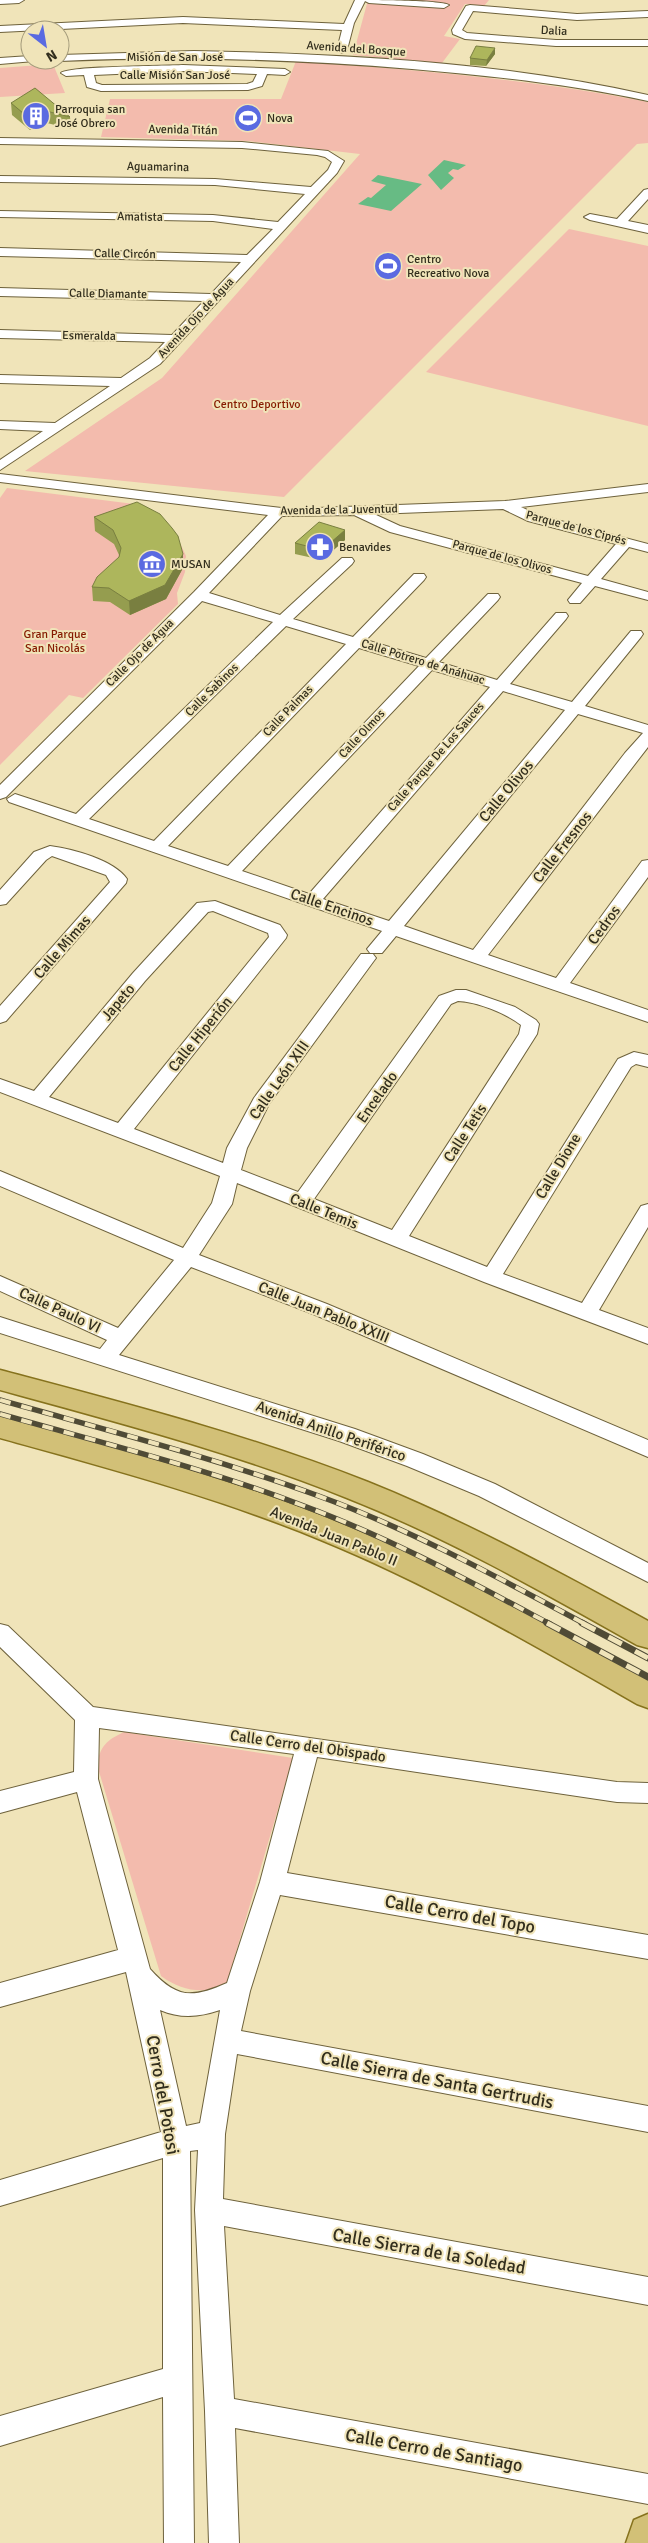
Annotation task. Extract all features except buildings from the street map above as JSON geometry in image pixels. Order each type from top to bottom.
[{"type":"main road","points":[[0,1380],[135,1417],[283,1464],[357,1490],[428,1521],[531,1571],[648,1636]]},
{"type":"main road","name":"Avenida Juan Pablo II","points":[[0,1427],[105,1456],[250,1502],[330,1532],[396,1560],[505,1614],[648,1695]]},
{"type":"main road","points":[[646,2543],[648,2534]]},
{"type":"street","points":[[0,1],[20,0]]},
{"type":"street","points":[[342,50],[348,26],[360,0]]},
{"type":"street","points":[[369,0],[444,5]]},
{"type":"street","name":"Dalia","points":[[648,14],[577,17],[470,8],[457,30],[460,34],[565,44],[648,43]]},
{"type":"street","points":[[0,29],[183,20],[348,26]]},
{"type":"street","name":"Calle Misión San José","points":[[169,53],[171,68]]},
{"type":"street","name":"Avenida del Bosque","points":[[70,58],[184,53],[358,61],[468,70],[582,84],[648,98]]},
{"type":"street","name":"Calle Misión San José","points":[[183,68],[184,53]]},
{"type":"street","points":[[0,61],[20,60]]},
{"type":"street","name":"Misión de San José","points":[[66,73],[171,68],[285,72]]},
{"type":"street","name":"Calle Misión San José","points":[[88,71],[92,85],[105,88],[248,87],[258,84],[263,71]]},
{"type":"street","name":"Avenida Titán","points":[[0,141],[242,145],[317,152],[335,157]]},
{"type":"street","name":"Avenida Ojo de Agua","points":[[0,466],[156,361],[337,165],[335,157]]},
{"type":"street","name":"Aguamarina","points":[[0,179],[216,182],[314,191]]},
{"type":"street","points":[[620,223],[648,192]]},
{"type":"street","name":"Amatista","points":[[0,214],[220,218],[280,226]]},
{"type":"street","points":[[590,217],[648,229]]},
{"type":"street","name":"Calle Circón","points":[[0,252],[251,259]]},
{"type":"street","name":"Calle Diamante","points":[[0,292],[216,298]]},
{"type":"street","name":"Esmeralda","points":[[0,334],[178,339]]},
{"type":"street","points":[[0,379],[125,382]]},
{"type":"street","points":[[0,425],[57,427]]},
{"type":"street","name":"Avenida de la Juventud","points":[[0,478],[278,512],[505,505],[648,488]]},
{"type":"street","points":[[620,492],[648,503]]},
{"type":"street","name":"Parque de los Ciprés","points":[[505,505],[533,518],[648,548]]},
{"type":"street","name":"Parque de los Olivos","points":[[358,511],[395,529],[648,596]]},
{"type":"street","name":"Calle Ojo de Agua","points":[[7,797],[278,512]]},
{"type":"street","points":[[575,600],[626,542]]},
{"type":"street","name":"Calle Sabinos","points":[[79,820],[347,561]]},
{"type":"street","name":"Calle Palmas","points":[[158,847],[419,577]]},
{"type":"street","name":"Calle Potrero de Anáhuac","points":[[199,595],[648,730]]},
{"type":"street","name":"Calle Olmos","points":[[232,872],[493,597]]},
{"type":"street","name":"Calle Parque De Los Sauces","points":[[313,900],[561,616]]},
{"type":"street","name":"Calle Olivos","points":[[372,953],[636,634]]},
{"type":"street","name":"Calle Fresnos","points":[[477,957],[648,737]]},
{"type":"street","name":"Calle Encinos","points":[[7,797],[232,872],[648,1016]]},
{"type":"street","name":"Calle Mimas","points":[[0,900],[40,856],[50,851],[64,853],[117,875],[118,883],[0,1017]]},
{"type":"street","name":"Cedros","points":[[560,985],[648,865]]},
{"type":"street","name":"Calle Hiperión","points":[[121,1132],[278,935],[274,929],[215,906],[203,907]]},
{"type":"street","name":"Japeto","points":[[37,1099],[140,977],[203,907]]},
{"type":"street","name":"Calle León XIII","points":[[105,1357],[119,1337],[187,1258],[222,1204],[232,1173],[237,1148],[261,1102],[372,953]]},
{"type":"street","name":"Calle Tetis","points":[[396,1240],[528,1034],[530,1024],[522,1016],[466,996],[455,995]]},
{"type":"street","name":"Encelado","points":[[302,1202],[446,1000],[455,995]]},
{"type":"street","name":"Calle Dione","points":[[491,1277],[577,1135],[624,1063],[639,1059]]},
{"type":"street","name":"Calle Temis","points":[[0,1085],[232,1173],[396,1240],[648,1336]]},
{"type":"street","name":"Calle Juan Pablo XXIII","points":[[0,1178],[187,1258],[320,1309],[648,1449]]},
{"type":"street","points":[[587,1312],[648,1211]]},
{"type":"street","name":"Calle Paulo VI","points":[[0,1283],[119,1337]]},
{"type":"street","name":"Avenida Anillo Periférico","points":[[0,1324],[415,1460],[496,1494],[648,1573]]},
{"type":"street","points":[[5,1644],[87,1716]]},
{"type":"street","name":"Calle Cerro del Obispado","points":[[87,1716],[308,1746],[617,1792],[648,1792]]},
{"type":"street","name":"Cerro del Potosi","points":[[87,1716],[86,1779],[136,1967],[176,2141],[179,2543]]},
{"type":"street","points":[[224,2543],[220,2411],[209,2210],[212,2134],[226,2040],[237,1991],[272,1882],[308,1746]]},
{"type":"street","points":[[0,1802],[86,1779]]},
{"type":"street","name":"Calle Cerro del Topo","points":[[272,1882],[648,1947]]},
{"type":"street","points":[[0,1995],[136,1967],[162,1998],[182,2004],[204,2004],[237,1991]]},
{"type":"street","name":"Calle Sierra de Santa Gertrudis","points":[[226,2040],[648,2119]]},
{"type":"street","points":[[0,2193],[176,2141],[212,2134]]},
{"type":"street","name":"Calle Sierra de la Soledad","points":[[209,2210],[648,2291]]},
{"type":"street","points":[[0,2431],[177,2379]]},
{"type":"street","name":"Calle Cerro de Santiago","points":[[220,2411],[648,2489]]},
{"type":"green space","points":[[368,0],[489,0],[484,6],[465,4],[444,36],[460,39],[442,63],[353,55]]},
{"type":"green space","name":"Centro Recreativo Nova","points":[[296,61],[517,81],[648,102],[648,143],[637,144],[284,497],[25,471],[162,378],[360,154],[248,141],[101,137],[110,99],[281,99]]},
{"type":"green space","points":[[20,66],[20,70],[55,70],[65,93],[0,97],[0,68]]},
{"type":"green space","points":[[569,229],[648,246],[648,426],[426,372]]},
{"type":"green space","name":"Gran Parque San Nicolás","points":[[7,488],[134,504],[164,526],[180,543],[186,556],[185,572],[177,593],[178,604],[83,698],[69,695],[0,765],[0,498]]},
{"type":"green space","points":[[124,1732],[293,1758],[226,1986],[208,1990],[192,1990],[176,1985],[161,1976],[97,1765],[105,1744]]},
{"type":"shaded area","points":[[444,160],[466,165],[458,170],[453,169],[448,173],[454,178],[441,190],[428,175]]},
{"type":"shaded area","points":[[378,175],[422,184],[391,211],[358,204],[368,197],[371,198],[386,185],[371,181]]},
{"type":"railway","points":[[0,1400],[198,1456],[277,1481],[351,1508],[419,1538],[585,1624]]},
{"type":"railway","points":[[0,1414],[191,1468],[267,1492],[336,1518],[459,1576],[550,1624]]},
{"type":"railway","points":[[547,1623],[648,1677]]},
{"type":"railway","points":[[582,1623],[648,1658]]},
{"type":"place","name":"Parroquia san José Obrero","points":[[36,116]]},
{"type":"place","name":"Nova","points":[[248,118]]},
{"type":"place","name":"Centro Recreativo Nova","points":[[388,266]]},
{"type":"place","name":"Benavides","points":[[320,547]]},
{"type":"place","name":"MUSAN","points":[[152,564]]},
{"type":"park label","name":"Centro Deportivo","points":[[257,404]]}]
